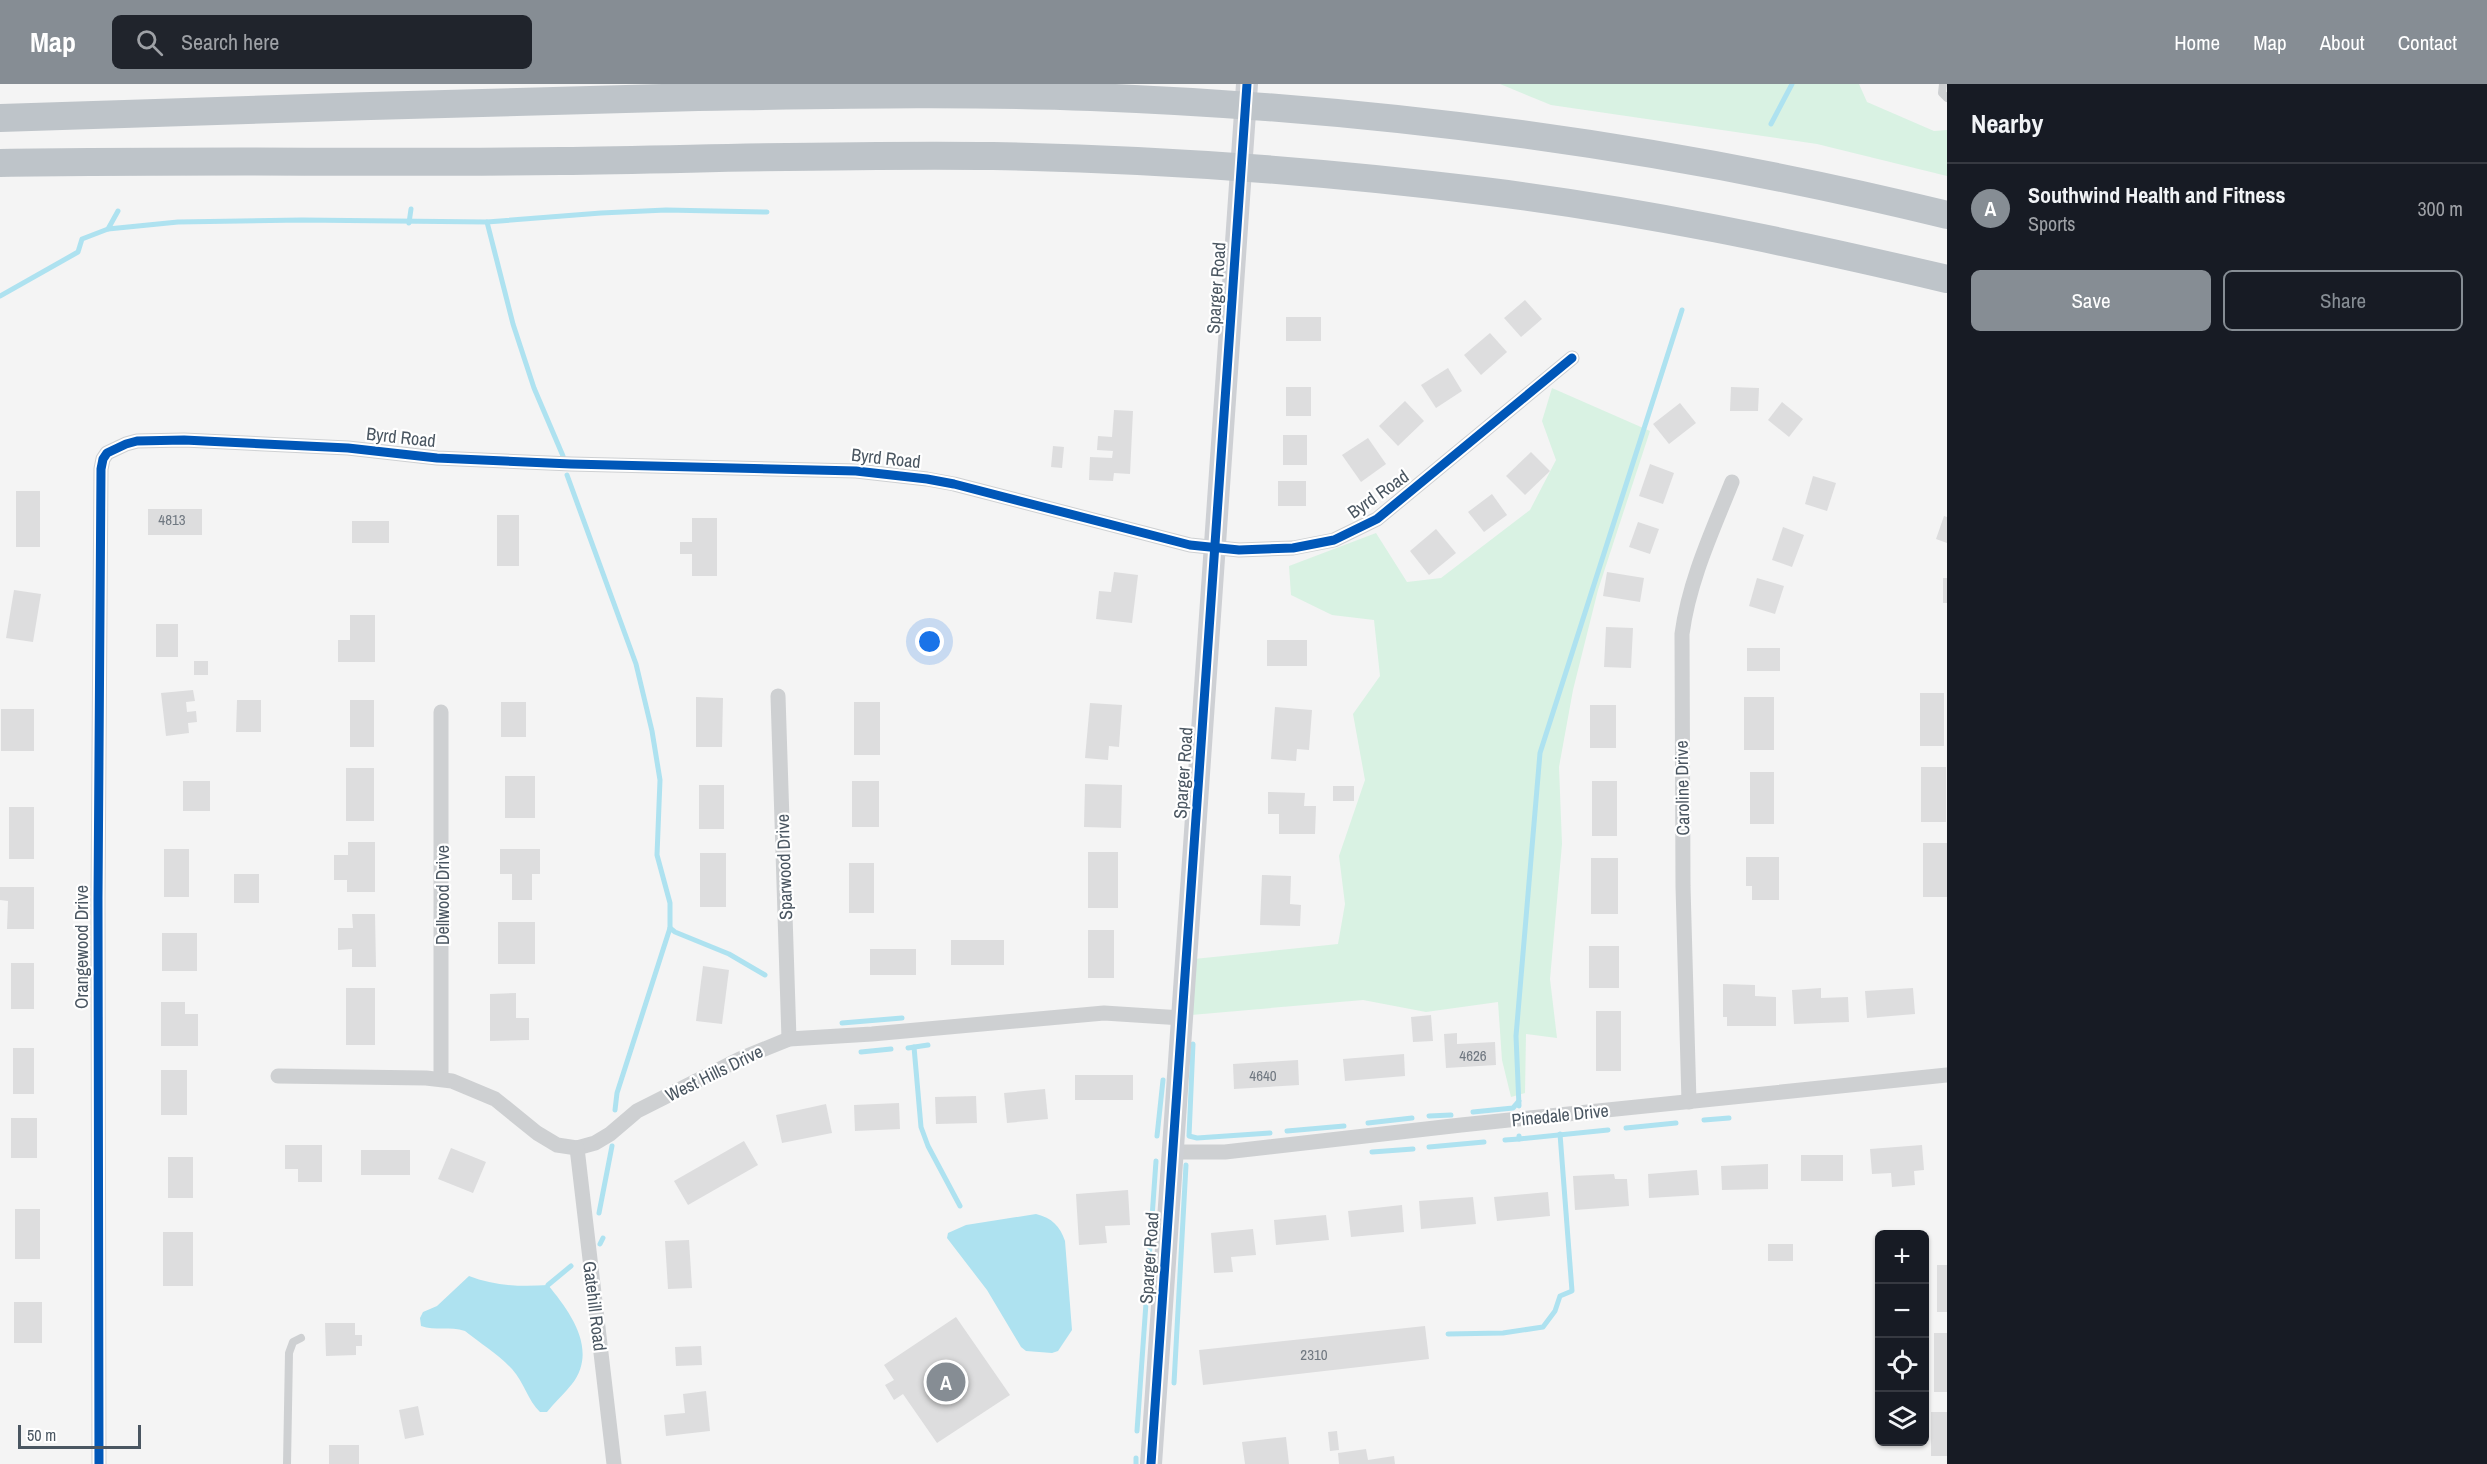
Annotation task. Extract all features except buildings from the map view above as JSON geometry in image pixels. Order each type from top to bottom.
[{"type":"highway","points":[[0,118],[553,100],[781,96],[985,95],[1161,100],[1402,119],[1603,147],[1699,162],[1947,215]]},
{"type":"highway","points":[[0,163],[560,161],[905,156],[1028,157],[1188,165],[1401,182],[1520,196],[1763,238],[1947,279]]},
{"type":"street","name":"Sparger Road","points":[[1151,1464],[1246,84]]},
{"type":"street","name":"Byrd Road","points":[[126,444],[137,441],[216,441],[348,448],[437,458],[706,469],[798,468],[882,473],[954,484],[1190,545],[1215,548],[1293,548],[1316,545],[1354,532],[1393,508],[1572,358]]},
{"type":"street","name":"Orangewood Drive","points":[[99,1464],[98,899],[101,469],[107,453],[126,444]]},
{"type":"street","name":"Caroline Drive","points":[[1689,1102],[1683,886],[1682,634],[1685,611],[1696,575],[1732,482]]},
{"type":"street","name":"Sparwood Drive","points":[[778,696],[789,1039]]},
{"type":"street","name":"Dellwood Drive","points":[[441,712],[441,1078]]},
{"type":"street","name":"West Hills Drive","points":[[577,1148],[595,1143],[610,1134],[637,1111],[740,1059],[789,1039],[872,1034],[1104,1013],[1182,1018]]},
{"type":"street","name":"Pinedale Drive","points":[[1173,1152],[1225,1152],[1947,1075]]},
{"type":"street","points":[[278,1076],[441,1078],[495,1099],[537,1133],[557,1145],[577,1148]]},
{"type":"street","name":"Gatehill Road","points":[[577,1148],[614,1464]]},
{"type":"lane","points":[[1943,84],[1942,93],[1947,98]]},
{"type":"lane","points":[[287,1464],[289,1353],[293,1342],[301,1338]]},
{"type":"green space","points":[[1500,84],[1859,84],[1867,102],[1934,131],[1947,130],[1947,176],[1817,144],[1551,105]]},
{"type":"green space","points":[[1552,388],[1650,431],[1598,590],[1573,690],[1559,767],[1562,844],[1550,979],[1557,1038],[1526,1034],[1525,1093],[1511,1097],[1502,1060],[1498,1002],[1426,1012],[1363,1000],[1191,1015],[1194,959],[1338,944],[1345,904],[1339,856],[1365,780],[1353,714],[1380,676],[1374,620],[1332,615],[1291,595],[1289,566],[1376,533],[1407,582],[1441,578],[1530,510],[1556,460],[1542,421]]},
{"type":"water","points":[[1036,1214],[1055,1223],[1065,1241],[1072,1330],[1058,1351],[1052,1353],[1026,1351],[1021,1347],[987,1290],[947,1238],[948,1233],[966,1225]]},
{"type":"water","points":[[469,1276],[508,1285],[548,1285],[573,1320],[582,1345],[579,1371],[572,1384],[547,1412],[540,1412],[536,1408],[516,1374],[507,1364],[465,1331],[421,1326],[420,1318],[423,1312],[437,1306]]},
{"type":"waterway","points":[[1771,124],[1792,84]]},
{"type":"waterway","points":[[409,223],[411,209]]},
{"type":"waterway","points":[[108,229],[178,222],[302,220],[487,222],[666,210],[767,212]]},
{"type":"waterway","points":[[0,296],[78,252],[82,239],[108,229],[118,211]]},
{"type":"waterway","points":[[487,222],[513,324],[534,388],[563,456]]},
{"type":"waterway","points":[[1519,1106],[1516,1036],[1540,753],[1682,310]]},
{"type":"waterway","points":[[567,475],[636,664],[652,731],[660,780],[657,855],[670,903],[670,928],[617,1093],[615,1110]]},
{"type":"waterway","points":[[670,928],[729,954],[765,975]]},
{"type":"waterway","points":[[842,1023],[902,1018]]},
{"type":"waterway","points":[[1193,1044],[1189,1136],[1197,1138],[1270,1133]]},
{"type":"waterway","points":[[908,1048],[928,1045]]},
{"type":"waterway","points":[[914,1047],[921,1127],[928,1146],[960,1206]]},
{"type":"waterway","points":[[861,1052],[891,1049]]},
{"type":"waterway","points":[[1157,1136],[1163,1080]]},
{"type":"waterway","points":[[1473,1112],[1513,1108],[1519,1101]]},
{"type":"waterway","points":[[1429,1116],[1451,1115]]},
{"type":"waterway","points":[[1368,1123],[1412,1118]]},
{"type":"waterway","points":[[1704,1120],[1729,1118]]},
{"type":"waterway","points":[[1626,1128],[1676,1123]]},
{"type":"waterway","points":[[1287,1131],[1344,1126]]},
{"type":"waterway","points":[[1519,1136],[1519,1139],[1608,1130]]},
{"type":"waterway","points":[[1448,1334],[1503,1333],[1543,1327],[1555,1311],[1560,1296],[1572,1291],[1560,1134]]},
{"type":"waterway","points":[[1505,1140],[1519,1139]]},
{"type":"waterway","points":[[1429,1147],[1484,1142]]},
{"type":"waterway","points":[[599,1213],[612,1146]]},
{"type":"waterway","points":[[1372,1152],[1413,1149]]},
{"type":"waterway","points":[[1137,1431],[1156,1161]]},
{"type":"waterway","points":[[1174,1383],[1186,1165]]},
{"type":"waterway","points":[[600,1244],[603,1238]]},
{"type":"waterway","points":[[548,1285],[571,1266]]},
{"type":"waterway","points":[[1136,1458],[1136,1464]]},
{"type":"cycle path","points":[[1151,1464],[1247,84]]},
{"type":"cycle path","points":[[99,1464],[98,899],[101,469],[107,453],[137,441],[184,440],[348,448],[437,458],[571,464],[856,471],[954,484],[1190,545],[1239,550],[1293,548],[1334,540],[1377,519],[1572,358]]},
{"type":"place","name":"Southwind Health and Fitness","points":[[946,1382]]}]
